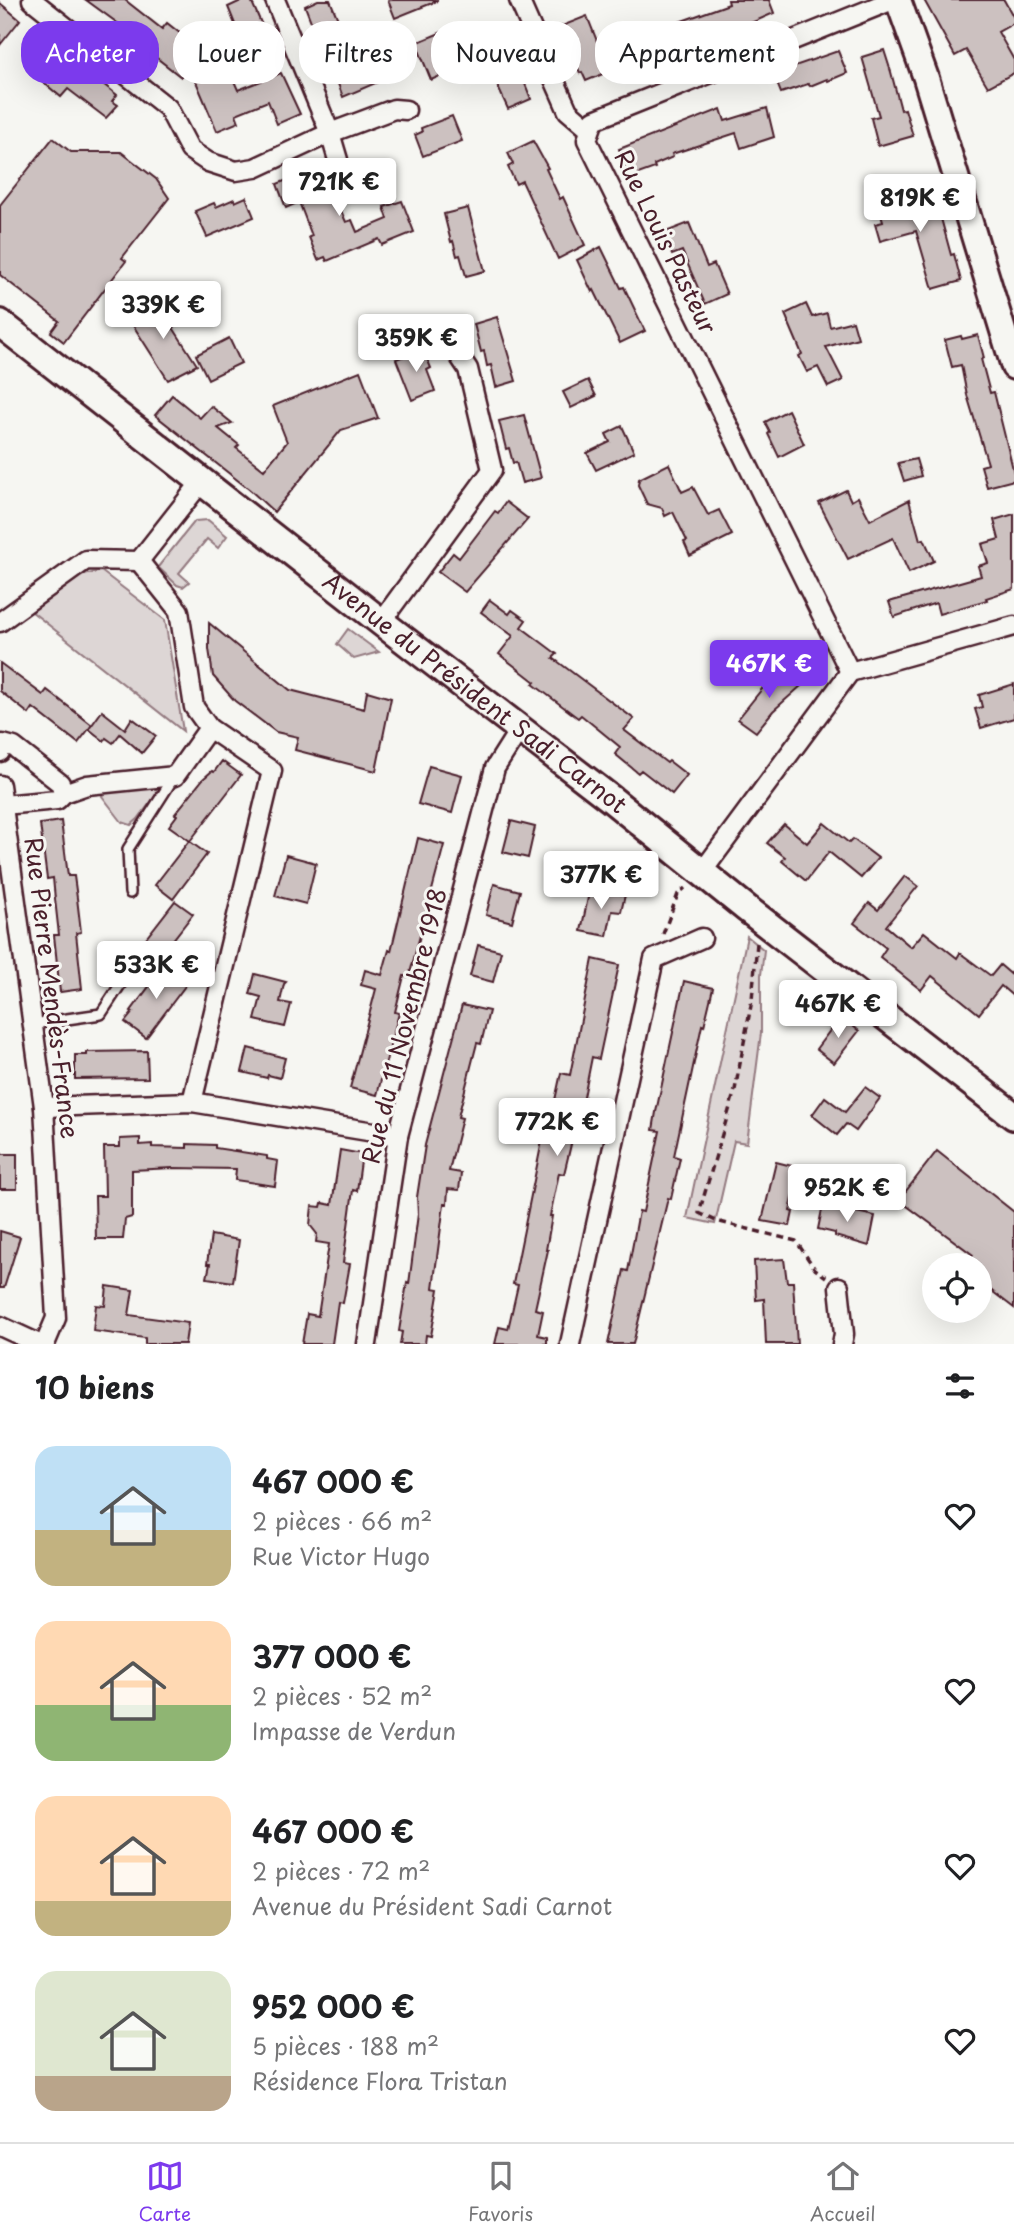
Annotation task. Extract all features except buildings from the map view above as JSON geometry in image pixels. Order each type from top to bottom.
[{"type":"main road","name":"Avenue du Président Sadi Carnot","points":[[0,323],[519,730],[611,799],[758,919],[1014,1116]]},
{"type":"street","points":[[32,0],[168,108],[190,150],[208,162],[236,171],[254,168],[330,133],[394,109],[406,110]]},
{"type":"street","points":[[275,0],[330,133],[338,160]]},
{"type":"street","points":[[519,0],[568,111],[589,129]]},
{"type":"street","name":"Rue Louis Pasteur","points":[[850,672],[587,141],[594,120],[892,0]]},
{"type":"street","points":[[898,0],[926,78],[1014,368]]},
{"type":"street","points":[[381,622],[492,470],[468,369],[456,351]]},
{"type":"street","points":[[139,561],[202,481]]},
{"type":"street","points":[[0,622],[86,560],[139,561]]},
{"type":"street","points":[[139,561],[179,611],[194,706],[209,728],[272,771],[192,1102]]},
{"type":"street","points":[[702,872],[850,672],[1014,626]]},
{"type":"street","points":[[175,776],[209,728]]},
{"type":"street","name":"Rue du 11 Novembre 1918","points":[[367,1344],[398,1136],[495,768],[519,730]]},
{"type":"street","points":[[0,752],[3,744],[14,747],[60,783],[64,793]]},
{"type":"street","name":"Rue Pierre Mendès-France","points":[[3,804],[57,800],[64,793],[86,785],[175,776]]},
{"type":"street","name":"Rue Pierre Mendès-France","points":[[0,785],[44,1107],[56,1318],[45,1344]]},
{"type":"street","points":[[570,1344],[654,959],[702,938]]},
{"type":"street","points":[[44,1107],[192,1102],[398,1136]]},
{"type":"street","points":[[839,1287],[844,1334],[842,1344]]},
{"type":"street","points":[[0,1326],[39,1344]]},
{"type":"lane","points":[[130,893],[128,849],[175,776]]},
{"type":"lane","points":[[33,1024],[101,1014],[124,979]]},
{"type":"path","points":[[654,959],[678,894],[702,872]]},
{"type":"path","points":[[758,919],[752,1000],[735,1090],[699,1213],[716,1221],[796,1241],[815,1269],[839,1287]]},
{"type":"shaded area","points":[[208,520],[227,536],[218,548],[207,539],[179,573],[189,582],[183,587],[177,585],[158,567],[195,521]]},
{"type":"shaded area","points":[[101,571],[165,620],[183,731],[31,611],[80,576]]},
{"type":"shaded area","points":[[348,629],[379,652],[354,659],[337,644]]},
{"type":"shaded area","points":[[154,786],[158,792],[131,825],[122,822],[102,796],[103,790]]},
{"type":"shaded area","points":[[747,936],[764,950],[761,1033],[747,1143],[734,1141],[715,1224],[687,1218]]}]
